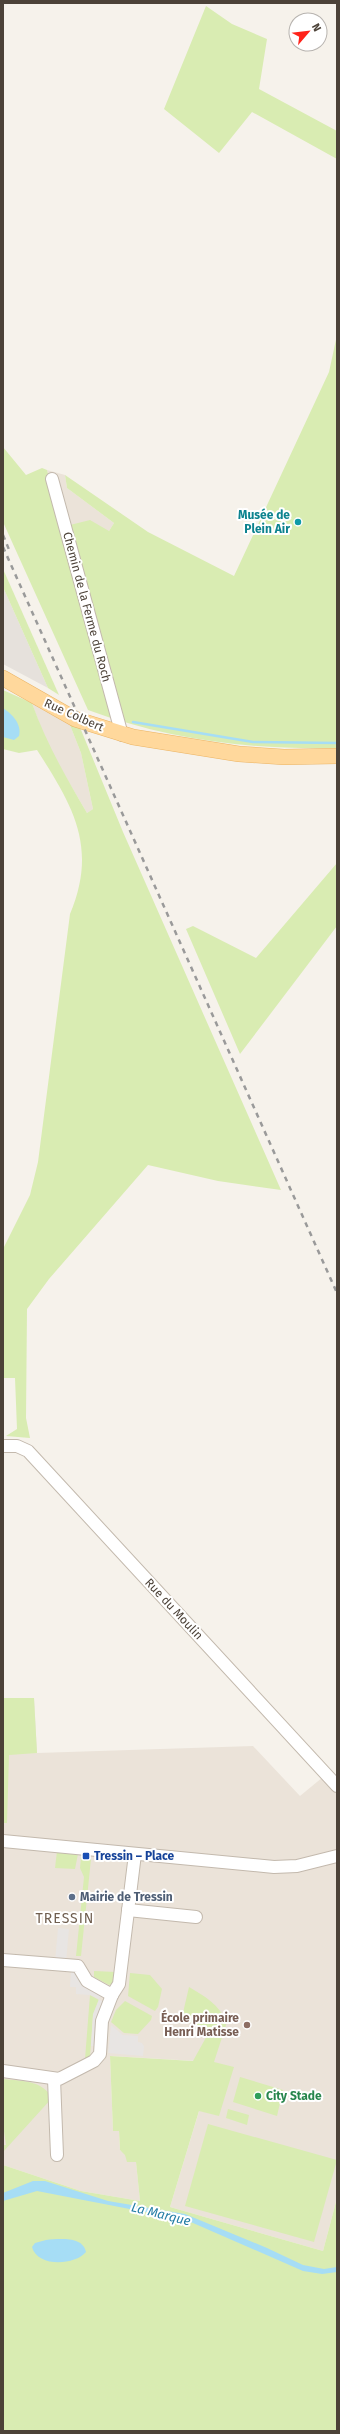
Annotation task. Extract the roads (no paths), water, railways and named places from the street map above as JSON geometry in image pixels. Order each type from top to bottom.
[{"type":"main road","name":"Rue Colbert","points":[[3,677],[122,731],[174,744],[263,756],[337,756]]},
{"type":"street","name":"Chemin de la Ferme du Roch","points":[[52,479],[122,731]]},
{"type":"street","name":"Rue du Moulin","points":[[3,1446],[17,1446],[28,1451],[337,1786]]},
{"type":"street","points":[[5,1842],[281,1867],[297,1866],[337,1856]]},
{"type":"street","points":[[3,2071],[54,2079],[68,2076],[98,2058],[101,2050],[102,2021],[112,1995],[119,1984],[135,1854]]},
{"type":"street","points":[[128,1910],[196,1917]]},
{"type":"street","points":[[3,1960],[78,1966],[87,1981],[112,1995]]},
{"type":"street","points":[[54,2079],[57,2155]]},
{"type":"water","points":[[3,708],[13,716],[18,723],[20,732],[19,736],[14,740],[3,737]]},
{"type":"water","name":"La Marque","points":[[33,2181],[45,2181],[108,2201],[185,2214],[267,2248],[303,2265],[324,2269],[337,2267],[337,2272],[322,2274],[303,2271],[193,2223],[176,2218],[37,2191],[3,2201],[3,2193]]},
{"type":"water","points":[[64,2239],[75,2241],[84,2247],[86,2252],[80,2257],[65,2262],[48,2261],[35,2254],[32,2247],[35,2243],[46,2240]]},
{"type":"waterway","points":[[133,722],[253,742],[337,743]]},
{"type":"railway","points":[[3,535],[10,552]]},
{"type":"railway","points":[[3,547],[337,1293]]},
{"type":"place","name":"Musée de Plein Air","points":[[298,522]]},
{"type":"place","name":"Tressin – Place","points":[[86,1856]]},
{"type":"place","name":"Mairie de Tressin","points":[[72,1897]]},
{"type":"place","name":"École primaire Henri Matisse","points":[[247,2025]]},
{"type":"place","name":"City Stade","points":[[258,2096]]},
{"type":"district","name":"TRESSIN","points":[[65,1918]]}]
